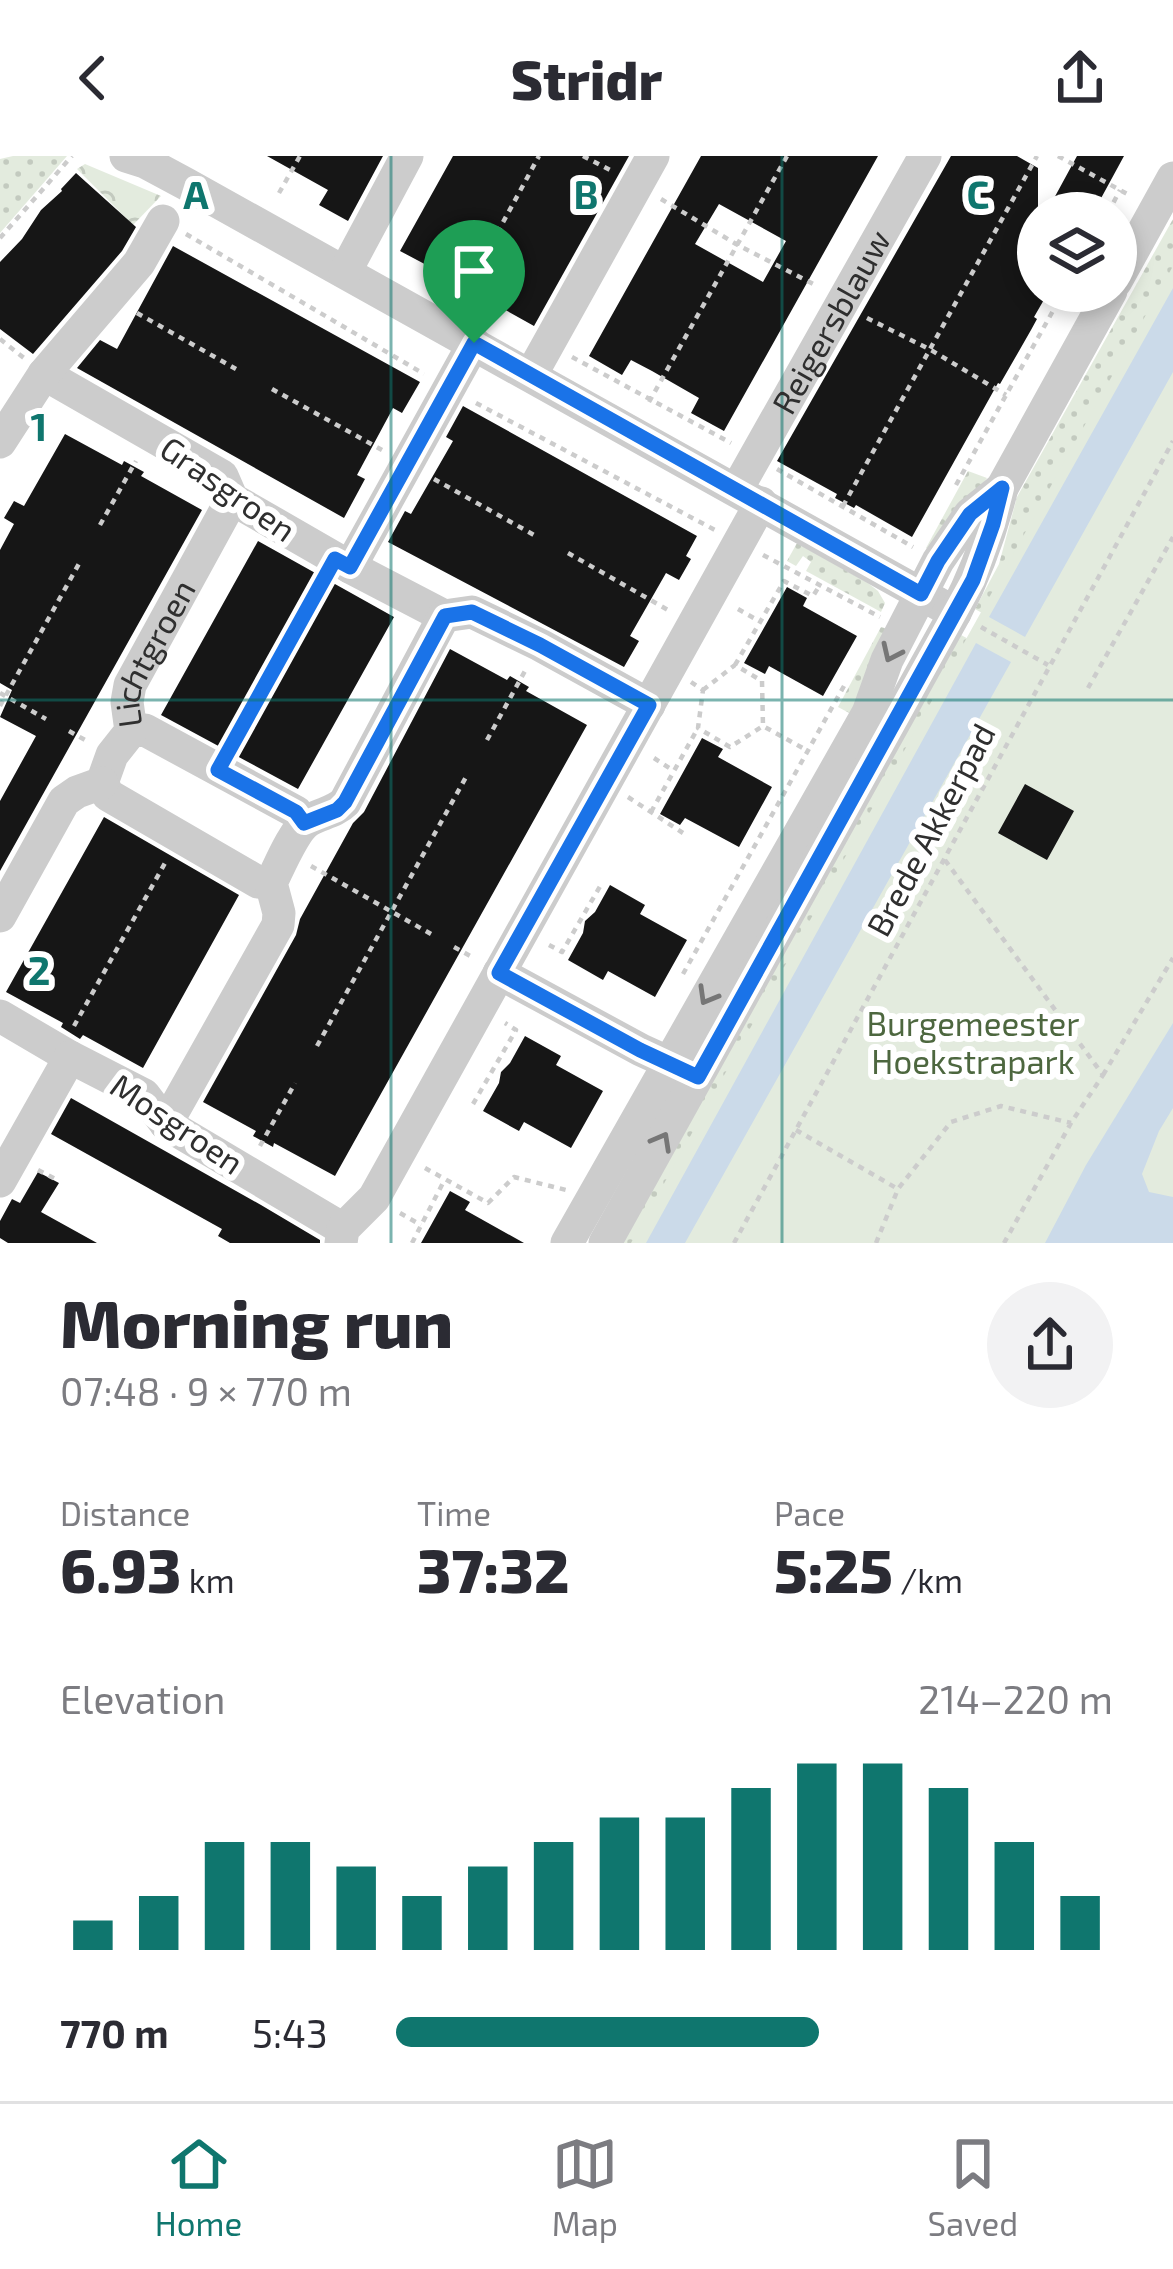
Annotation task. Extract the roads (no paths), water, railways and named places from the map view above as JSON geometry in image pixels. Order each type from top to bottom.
[{"type":"street","points":[[345,272],[406,156]]},
{"type":"street","name":"Reigersblauw","points":[[749,496],[828,295],[925,156]]},
{"type":"street","points":[[136,158],[962,616]]},
{"type":"street","points":[[531,375],[645,170]]},
{"type":"street","points":[[1137,243],[1173,178]]},
{"type":"street","points":[[0,442],[44,374],[139,262],[163,221]]},
{"type":"street","points":[[567,1243],[592,1196],[683,1070],[962,616],[1002,488],[1099,312]]},
{"type":"street","points":[[474,343],[343,563],[445,616],[472,612],[649,705]]},
{"type":"street","name":"Grasgroen","points":[[44,374],[222,476],[232,499],[343,563]]},
{"type":"street","points":[[605,1243],[683,1070],[868,713],[887,660],[938,561],[970,514],[1002,488]]},
{"type":"street","name":"Mosgroen","points":[[0,1181],[70,1057],[144,1095],[166,1124],[342,1236],[374,1198],[694,624],[739,542],[749,496]]},
{"type":"street","name":"Lichtgroen","points":[[0,916],[64,801],[102,783],[112,754],[131,731],[130,685],[232,499]]},
{"type":"street","points":[[295,837],[345,802],[445,616]]},
{"type":"street","points":[[131,731],[145,730],[296,812],[295,837],[271,883],[278,925],[166,1124]]},
{"type":"street","points":[[102,783],[108,795],[258,882],[271,883]]},
{"type":"street","points":[[499,973],[683,1070]]},
{"type":"street","points":[[0,1016],[70,1057]]},
{"type":"water","points":[[1173,288],[1173,372],[1025,637],[989,617]]},
{"type":"water","points":[[976,643],[1011,662],[685,1243],[646,1243]]},
{"type":"water","points":[[1173,1023],[1173,1108],[1142,1174],[1149,1192],[1173,1197],[1173,1243],[1045,1243],[1086,1165]]},
{"type":"park label","name":"Burgemeester Hoekstrapark","points":[[973,1043]]}]
